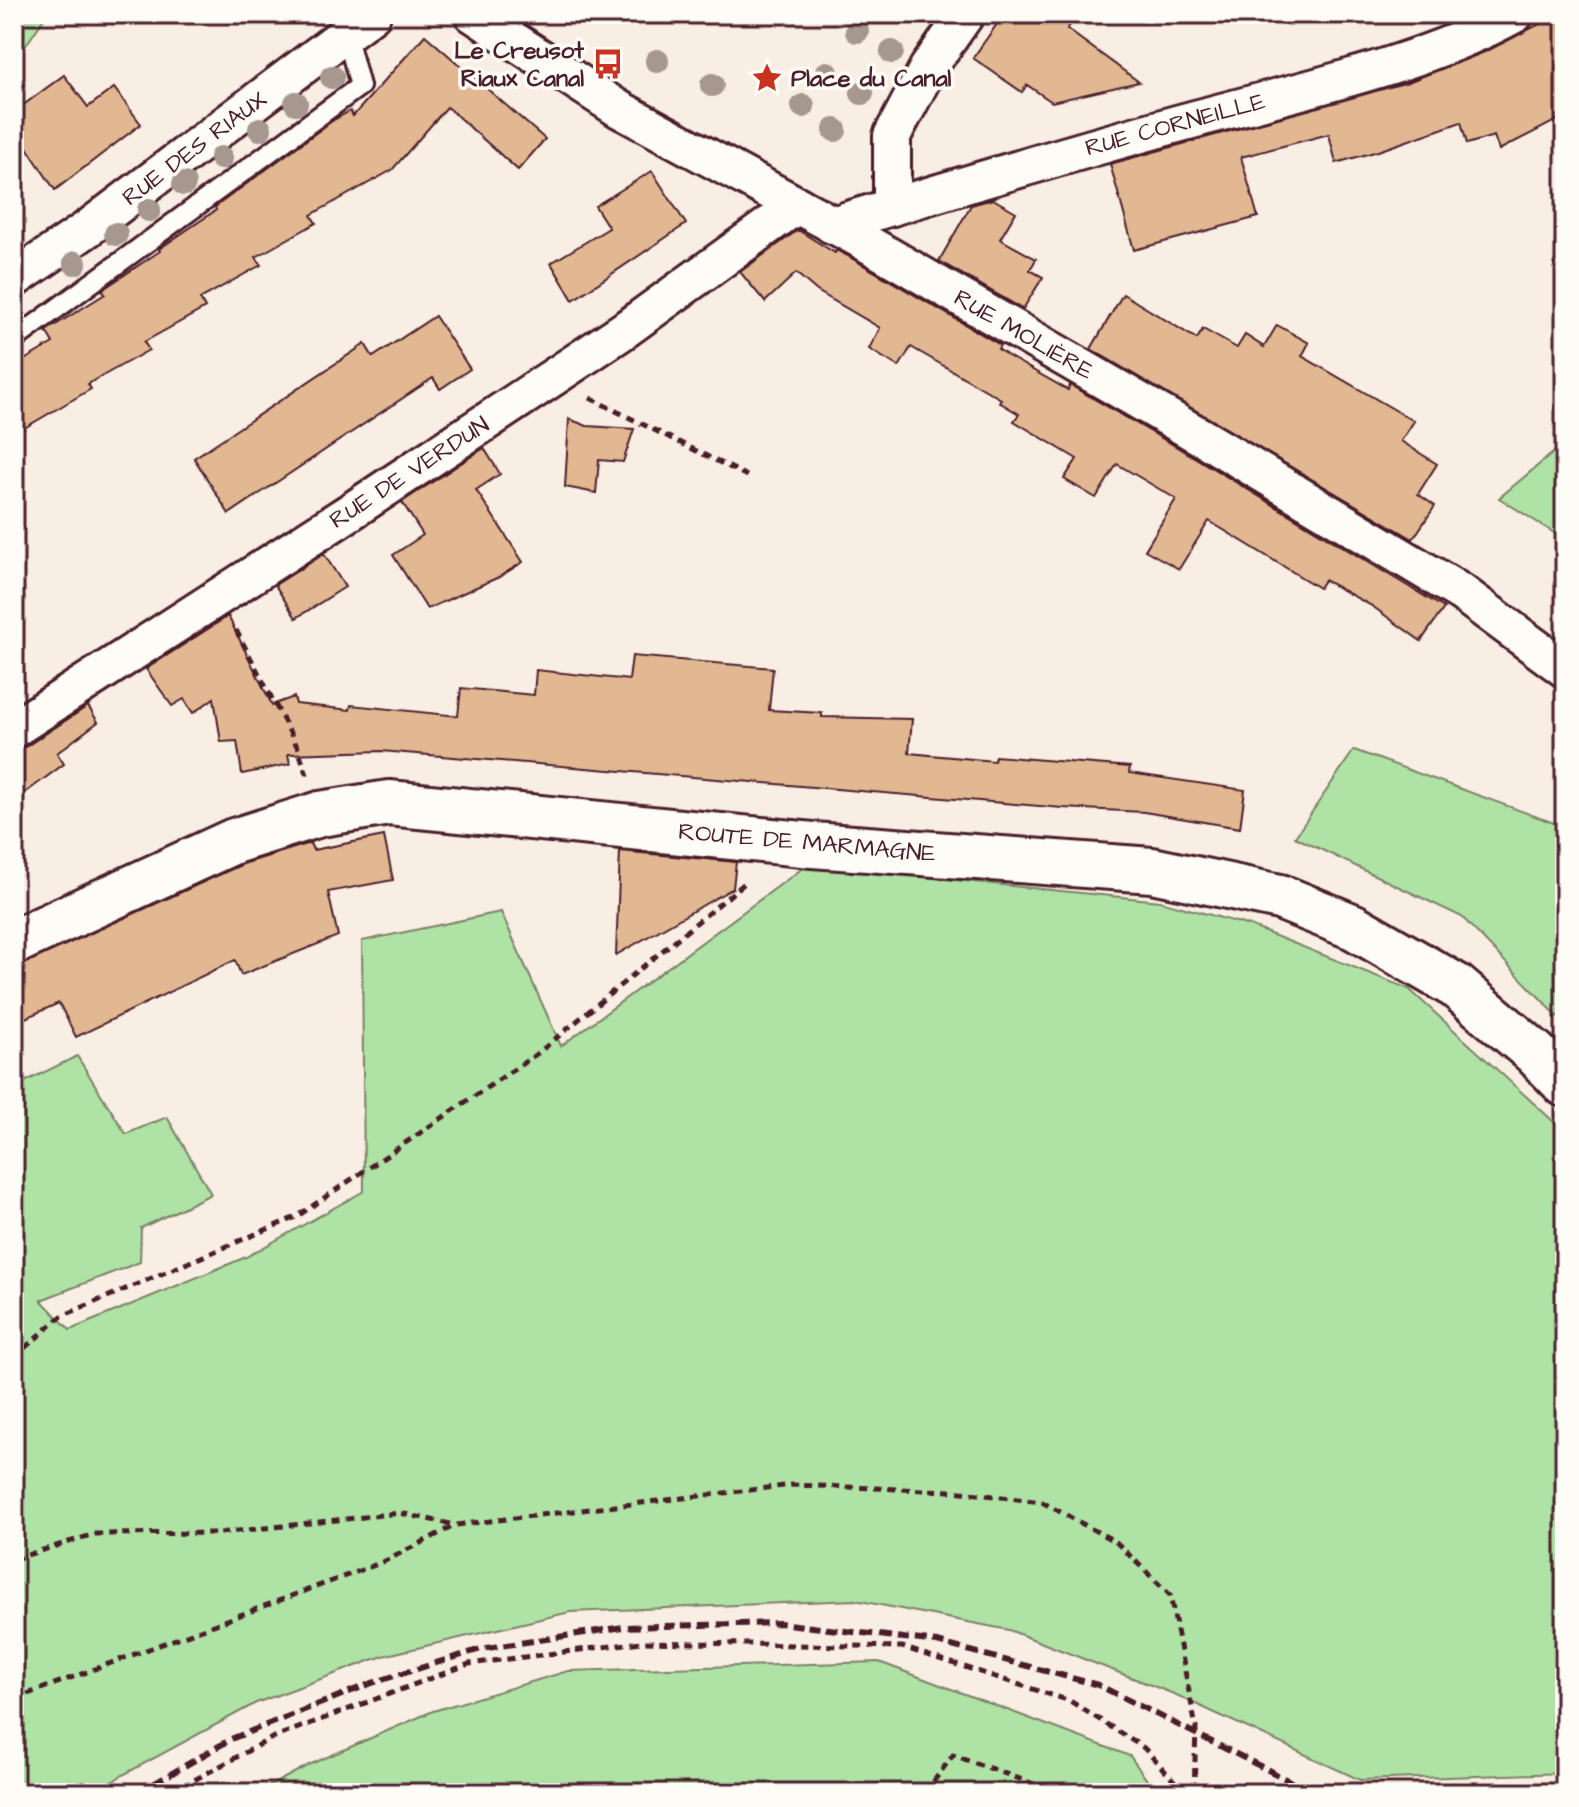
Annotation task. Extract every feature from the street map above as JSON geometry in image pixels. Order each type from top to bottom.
[{"type":"street","name":"RUE MOLIÈRE","points":[[473,14],[619,109],[797,205],[1205,439],[1462,593],[1565,669]]},
{"type":"street","points":[[892,207],[892,136],[928,68],[966,14]]},
{"type":"street","name":"RUE CORNEILLE","points":[[832,225],[1075,151],[1389,66],[1515,14]]},
{"type":"street","name":"RUE DES RIAUX","points":[[14,279],[87,229],[359,24]]},
{"type":"street","name":"RUE DE VERDUN","points":[[14,729],[623,331],[797,205]]},
{"type":"street","name":"ROUTE DE MARMAGNE","points":[[14,942],[234,841],[320,814],[389,803],[793,843],[1152,870],[1280,897],[1354,927],[1456,986],[1535,1053],[1565,1084]]},
{"type":"lane","points":[[14,340],[360,86],[359,24]]},
{"type":"path","points":[[552,378],[747,476]]},
{"type":"path","points":[[217,598],[253,658],[298,748],[320,814]]},
{"type":"path","points":[[14,1357],[62,1316],[296,1217],[538,1053],[793,843]]},
{"type":"path","points":[[14,1559],[95,1534],[220,1533],[400,1513],[456,1525],[792,1485],[953,1491],[1042,1502],[1116,1542],[1170,1595],[1196,1727],[1194,1793]]},
{"type":"path","points":[[14,1699],[383,1562],[456,1525]]},
{"type":"path","points":[[170,1793],[272,1738],[469,1664],[642,1642],[902,1647],[1070,1701],[1144,1748],[1185,1793]]},
{"type":"path","points":[[925,1793],[953,1755],[1045,1788],[1094,1793]]},
{"type":"green space","points":[[14,14],[47,14],[14,63]]},
{"type":"green space","points":[[1565,443],[1565,540],[1499,498]]},
{"type":"green space","points":[[1354,750],[1565,827],[1565,1024],[1462,917],[1295,837]]},
{"type":"green space","points":[[807,865],[1160,901],[1250,926],[1409,989],[1565,1132],[1565,1773],[1360,1780],[1174,1694],[1009,1630],[855,1600],[570,1612],[383,1656],[256,1703],[119,1777],[98,1793],[14,1793],[14,1087],[77,1056],[126,1134],[167,1117],[211,1194],[141,1228],[140,1262],[41,1300],[70,1330],[246,1257],[364,1191],[362,941],[501,912],[561,1046]]},
{"type":"green space","points":[[879,1662],[1130,1756],[1156,1793],[256,1793],[309,1765],[433,1711],[568,1671]]},
{"type":"building","points":[[1004,14],[1078,14],[1067,29],[1139,82],[1052,102],[1027,85],[1022,92],[973,58]]},
{"type":"building","points":[[1559,14],[1565,14],[1565,116],[1499,150],[1494,136],[1467,144],[1461,122],[1336,163],[1329,134],[1241,157],[1258,217],[1134,250],[1110,164],[1408,82],[1487,51]]},
{"type":"building","points":[[425,35],[545,139],[518,170],[447,107],[392,170],[311,215],[316,223],[256,257],[261,265],[200,299],[205,308],[144,342],[149,350],[88,384],[91,389],[14,434],[14,366],[53,343],[46,331],[105,294],[102,290],[216,210],[215,207],[332,121],[350,111],[353,116]]},
{"type":"building","points":[[64,75],[88,107],[114,88],[141,124],[55,190],[14,128],[14,112]]},
{"type":"building","points":[[652,171],[686,224],[573,300],[551,263],[609,228],[595,206]]},
{"type":"building","points":[[993,199],[1016,212],[1000,239],[1036,259],[1030,270],[1043,277],[1023,309],[939,261],[971,205]]},
{"type":"building","points":[[798,230],[1000,345],[998,349],[1008,356],[1068,390],[1070,385],[1194,457],[1444,608],[1421,641],[1372,606],[1324,580],[1319,588],[1209,521],[1179,569],[1145,550],[1176,499],[1117,464],[1096,498],[1064,479],[1077,459],[1014,421],[1019,414],[999,402],[1001,399],[911,347],[899,367],[869,349],[880,328],[817,291],[796,273],[765,302],[740,272]]},
{"type":"building","points":[[1123,294],[1197,339],[1203,329],[1237,348],[1245,335],[1264,347],[1277,325],[1309,343],[1302,356],[1414,421],[1401,441],[1437,464],[1418,494],[1435,506],[1413,539],[1091,349]]},
{"type":"building","points":[[435,316],[470,369],[440,389],[433,378],[229,514],[194,458],[365,344],[373,357]]},
{"type":"building","points":[[569,419],[587,426],[634,429],[623,462],[599,460],[596,493],[565,487]]},
{"type":"building","points":[[484,448],[500,474],[476,490],[523,562],[499,577],[427,609],[393,555],[423,535],[402,502]]},
{"type":"building","points":[[324,554],[345,587],[296,618],[275,585]]},
{"type":"building","points":[[228,616],[272,705],[294,697],[296,704],[350,710],[351,705],[458,716],[461,688],[534,695],[536,670],[629,680],[632,656],[773,668],[769,710],[822,713],[822,717],[912,719],[909,753],[994,761],[995,756],[1130,767],[1129,773],[1245,790],[1240,828],[1144,812],[1063,808],[381,751],[288,754],[290,764],[242,774],[237,741],[221,742],[214,698],[193,713],[184,699],[172,706],[146,669]]},
{"type":"building","points":[[88,706],[98,722],[57,753],[64,764],[14,801],[14,750],[25,747]]},
{"type":"building","points":[[384,836],[393,880],[328,892],[338,936],[241,975],[235,960],[76,1037],[59,1003],[14,1023],[14,968],[243,864],[310,843],[313,850]]},
{"type":"building","points":[[620,851],[736,862],[733,888],[616,955]]},
{"type":"railway","points":[[138,1793],[231,1739],[372,1683],[481,1649],[623,1627],[779,1623],[937,1642],[1098,1685],[1288,1780],[1306,1793]]},
{"type":"place","name":"Le Creusot Riaux Canal","points":[[608,64]]},
{"type":"place","name":"Place du Canal","points":[[767,78]]}]
